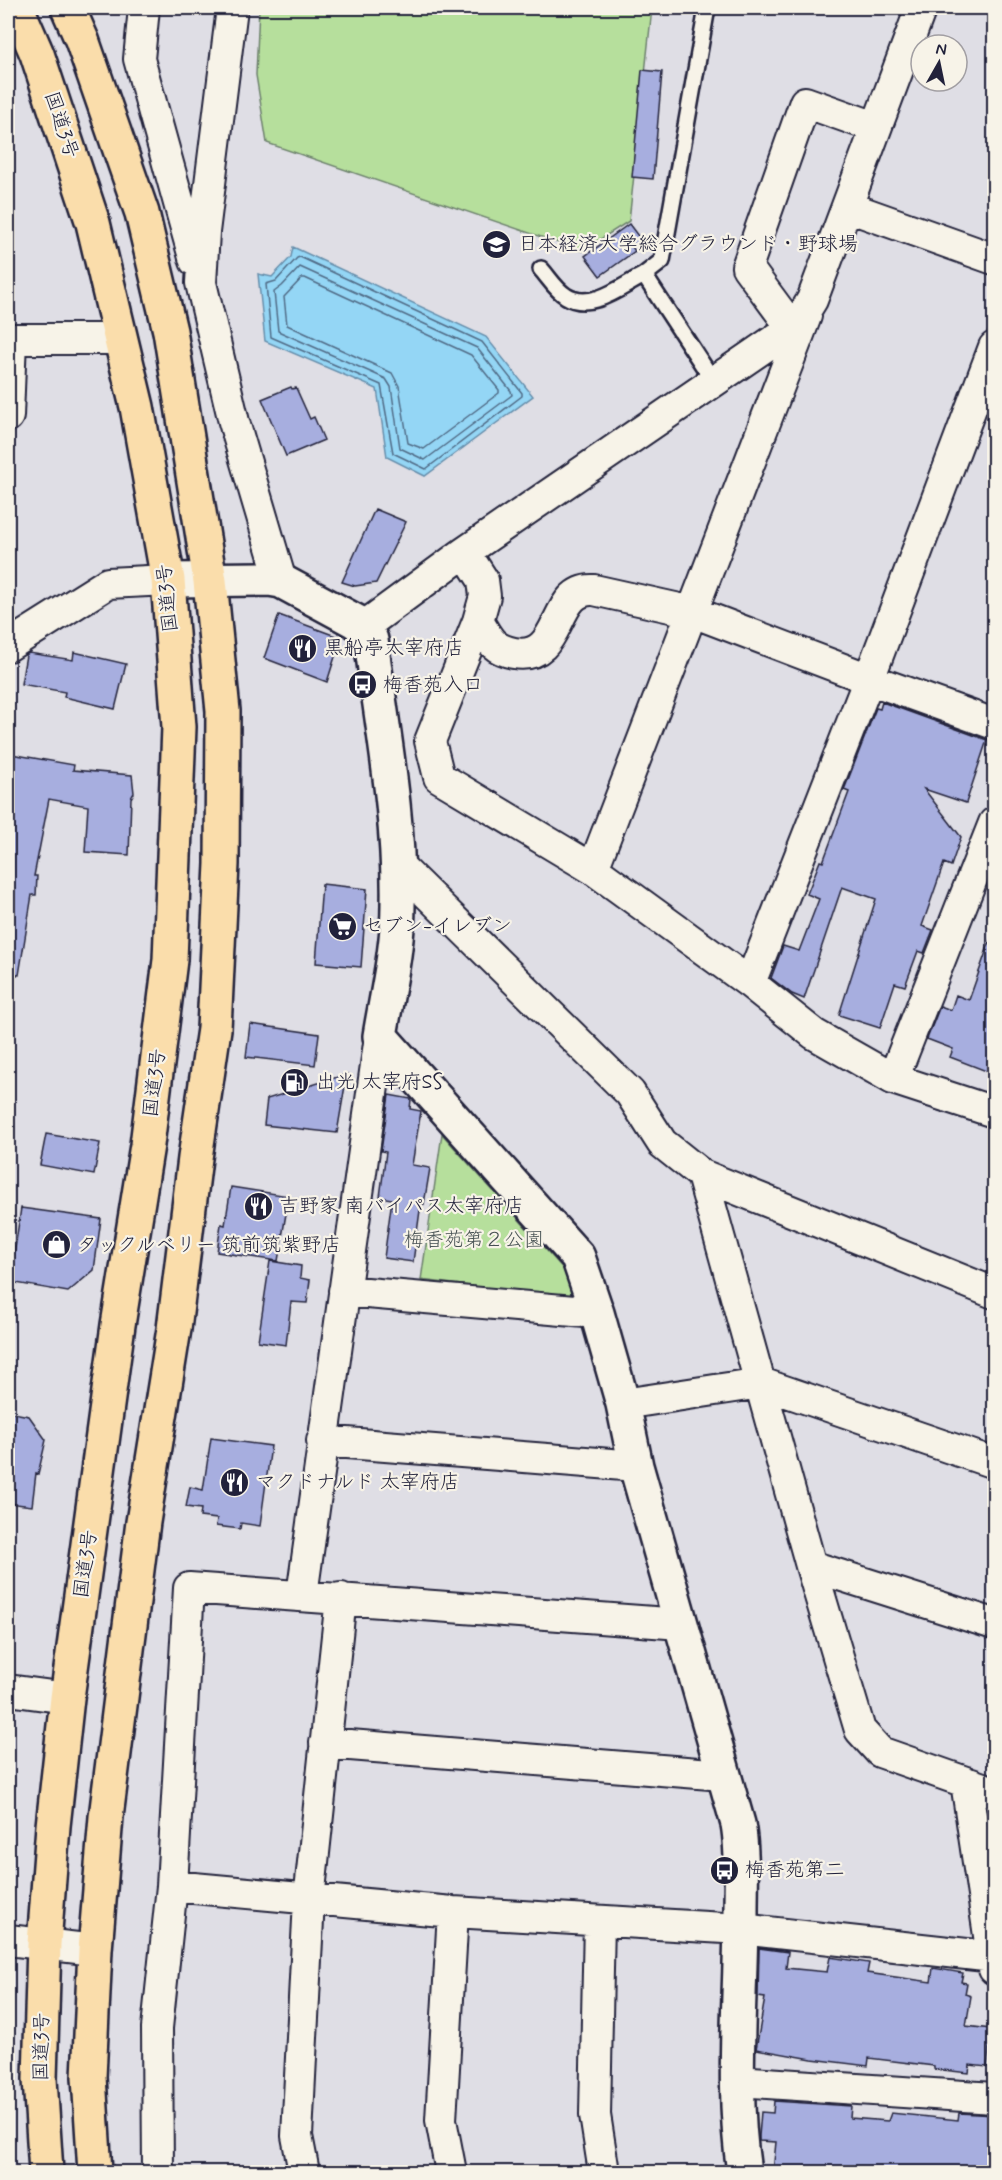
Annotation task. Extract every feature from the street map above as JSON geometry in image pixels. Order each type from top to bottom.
[{"type":"highway","name":"国道3号","points":[[17,8],[37,54],[93,223],[122,339],[137,407],[168,580],[179,727],[170,960],[147,1145],[118,1325],[67,1698],[53,1826],[44,1944],[40,2079],[46,2172]]},
{"type":"highway","points":[[68,8],[82,40],[142,213],[170,331],[210,581],[223,711],[222,864],[214,1029],[174,1329],[143,1522],[106,1817],[95,1950],[89,2077],[95,2172]]},
{"type":"street","points":[[144,8],[139,59],[201,283],[234,422],[281,581]]},
{"type":"street","points":[[201,283],[204,232],[232,8]]},
{"type":"street","points":[[593,869],[848,207],[875,127],[921,8]]},
{"type":"street","points":[[792,328],[747,267],[805,102],[875,127]]},
{"type":"street","points":[[848,207],[994,259]]},
{"type":"street","points":[[363,627],[465,552],[792,328],[812,300]]},
{"type":"street","points":[[8,416],[9,339],[122,339]]},
{"type":"street","points":[[750,983],[869,679],[994,347]]},
{"type":"street","points":[[465,552],[483,580],[484,603],[430,741],[439,777],[593,869],[750,983],[814,1034],[893,1079],[994,1112]]},
{"type":"street","points":[[8,646],[108,583],[168,580],[269,579],[281,581],[355,621],[363,627],[371,640],[398,864],[398,907],[302,1595]]},
{"type":"street","points":[[478,621],[494,646],[502,651],[524,655],[533,653],[544,645],[571,597],[585,589],[693,612],[994,724]]},
{"type":"street","points":[[893,1079],[994,823]]},
{"type":"street","points":[[398,864],[630,1093],[662,1143],[702,1175],[994,1293]]},
{"type":"street","points":[[380,1036],[578,1257],[597,1313],[623,1404],[636,1466],[738,1824],[741,1842],[741,1929],[737,2080],[744,2172]]},
{"type":"street","points":[[702,1175],[811,1566],[860,1730],[879,1752],[994,1792]]},
{"type":"street","points":[[344,1292],[597,1313]]},
{"type":"street","points":[[623,1404],[761,1383],[994,1463]]},
{"type":"street","points":[[322,1441],[636,1466]]},
{"type":"street","points":[[811,1566],[994,1624]]},
{"type":"street","points":[[158,2172],[157,2028],[172,1886],[189,1588],[681,1624]]},
{"type":"street","points":[[304,2172],[297,2136],[309,1900],[341,1598]]},
{"type":"street","points":[[8,1690],[67,1698]]},
{"type":"street","points":[[325,1743],[723,1776]]},
{"type":"street","points":[[172,1886],[453,1912],[741,1929],[994,1961],[966,1782]]},
{"type":"street","points":[[451,2172],[441,2121],[453,1912]]},
{"type":"street","points":[[598,1921],[595,2115],[604,2172]]},
{"type":"street","points":[[8,1940],[95,1950]]},
{"type":"street","points":[[737,2080],[994,2098]]},
{"type":"lane","points":[[541,269],[568,298],[586,302],[596,300],[644,275],[662,261],[707,8]]},
{"type":"lane","points":[[644,275],[714,382]]},
{"type":"green space","points":[[259,8],[652,8],[629,221],[582,251],[267,143],[256,75]]},
{"type":"green space","name":"梅香苑第２公園","points":[[442,1134],[575,1282],[569,1298],[421,1280]]},
{"type":"green space","points":[[994,1801],[994,1880],[984,1811]]},
{"type":"water","points":[[293,247],[486,337],[533,396],[425,476],[387,457],[377,389],[265,341],[258,274],[272,277],[291,257]]},
{"type":"building","points":[[642,70],[662,72],[653,179],[632,177]]},
{"type":"building","points":[[629,224],[641,240],[632,247],[635,251],[600,276],[585,256]]},
{"type":"building","points":[[291,387],[296,388],[310,419],[314,417],[324,440],[286,456],[262,399]]},
{"type":"building","points":[[375,509],[406,522],[376,583],[355,586],[342,582]]},
{"type":"building","name":"黒船亭太宰府店","points":[[279,615],[341,638],[327,682],[264,658]]},
{"type":"building","points":[[74,652],[126,664],[115,709],[64,697],[65,692],[21,684],[26,655],[29,653],[73,660]]},
{"type":"building","points":[[882,702],[987,740],[966,803],[924,789],[961,837],[951,866],[944,863],[922,926],[933,930],[924,953],[918,951],[905,986],[895,983],[880,1028],[839,1015],[876,899],[842,887],[804,999],[792,994],[771,978],[783,946],[799,951],[819,899],[807,894],[820,861],[823,862],[849,792],[844,790],[876,708],[880,709]]},
{"type":"building","points":[[11,754],[74,765],[73,770],[132,775],[134,793],[131,798],[129,855],[85,852],[88,806],[49,799],[34,876],[37,876],[36,895],[32,895],[19,975],[8,974],[8,773]]},
{"type":"building","name":"セブン-イレブン","points":[[322,884],[367,889],[361,967],[316,963]]},
{"type":"building","points":[[992,935],[994,935],[994,1074],[950,1057],[953,1049],[927,1039],[940,1006],[951,1010],[956,995],[969,1000]]},
{"type":"building","points":[[250,1024],[319,1034],[315,1065],[246,1057]]},
{"type":"building","points":[[347,1074],[337,1133],[264,1125],[267,1099]]},
{"type":"building","points":[[389,1095],[411,1099],[410,1109],[421,1111],[412,1165],[430,1168],[424,1204],[421,1203],[413,1262],[384,1258],[392,1199],[380,1197],[386,1152],[381,1151]]},
{"type":"building","points":[[46,1134],[100,1143],[94,1175],[40,1165]]},
{"type":"building","points":[[231,1187],[289,1196],[278,1261],[217,1252],[221,1224],[225,1225]]},
{"type":"building","name":"タックルベリー 筑前筑紫野店","points":[[21,1208],[101,1219],[94,1270],[68,1292],[10,1282]]},
{"type":"building","points":[[270,1261],[301,1266],[300,1278],[310,1280],[307,1303],[291,1302],[286,1345],[258,1341]]},
{"type":"building","points":[[8,1412],[29,1416],[46,1440],[38,1474],[36,1473],[32,1506],[8,1503]]},
{"type":"building","name":"マクドナルド 太宰府店","points":[[211,1438],[271,1446],[260,1526],[241,1523],[240,1529],[216,1526],[217,1519],[200,1517],[201,1509],[186,1507],[190,1487],[203,1490]]},
{"type":"building","points":[[759,1948],[788,1952],[786,1968],[827,1972],[830,1957],[869,1963],[867,1973],[931,1982],[933,1968],[963,1973],[961,1982],[967,1983],[965,1994],[971,1996],[966,2026],[991,2029],[987,2067],[970,2065],[969,2073],[869,2058],[868,2066],[756,2049],[765,1998],[758,1997]]},
{"type":"building","points":[[774,2101],[851,2106],[850,2118],[888,2121],[891,2113],[958,2120],[959,2113],[994,2115],[994,2172],[773,2172],[776,2142],[759,2141],[759,2136],[761,2112],[773,2113]]},
{"type":"place","name":"日本経済大学総合グラウンド・野球場","points":[[497,244]]},
{"type":"place","name":"黒船亭太宰府店","points":[[303,648]]},
{"type":"place","name":"梅香苑入口","points":[[362,685]]},
{"type":"place","name":"セブン-イレブン","points":[[342,926]]},
{"type":"place","name":"出光 太宰府SS","points":[[295,1082]]},
{"type":"place","name":"吉野家 南バイパス太宰府店","points":[[258,1206]]},
{"type":"place","name":"タックルベリー 筑前筑紫野店","points":[[56,1245]]},
{"type":"place","name":"マクドナルド 太宰府店","points":[[235,1482]]},
{"type":"place","name":"梅香苑第二","points":[[724,1870]]}]
